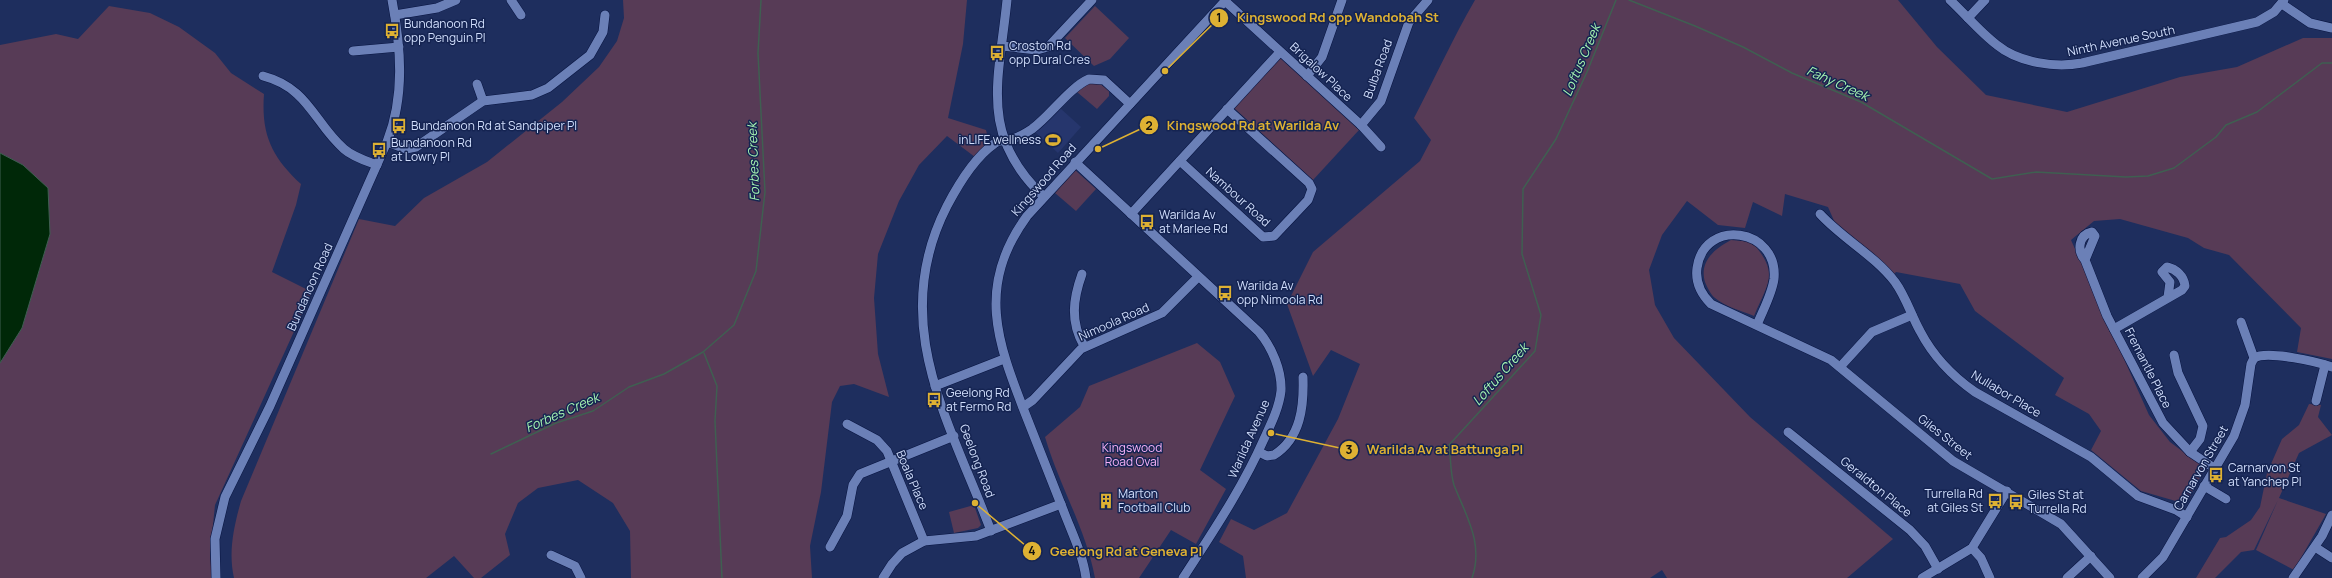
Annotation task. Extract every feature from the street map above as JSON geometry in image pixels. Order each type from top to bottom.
[{"type":"street","name":"Bundanoon Road","points":[[216,578],[215,539],[225,497],[270,406],[387,142],[399,101],[398,47],[392,0]]},
{"type":"street","points":[[395,15],[436,8],[456,0]]},
{"type":"street","points":[[511,0],[521,15]]},
{"type":"street","points":[[1007,0],[997,104],[1003,140],[1011,158],[1022,174],[1044,197]]},
{"type":"street","points":[[1002,46],[1037,50],[1048,47],[1092,0]]},
{"type":"street","name":"Brigalow Place","points":[[1225,0],[1361,125],[1381,147]]},
{"type":"street","name":"Kingswood Road","points":[[1086,578],[1082,560],[1004,359],[996,318],[1000,274],[1004,259],[1017,230],[1044,197],[1225,0]]},
{"type":"street","points":[[1307,76],[1322,57],[1342,0]]},
{"type":"street","name":"Bulba Road","points":[[1361,125],[1381,101],[1406,28],[1428,0]]},
{"type":"street","name":"Ninth Avenue South","points":[[1950,0],[1990,40],[2007,52],[2024,58],[2063,66],[2257,22],[2274,12],[2283,2]]},
{"type":"street","points":[[1968,18],[1985,0]]},
{"type":"street","points":[[2283,2],[2304,20],[2317,26],[2332,28]]},
{"type":"street","points":[[387,142],[406,149],[416,147],[483,101],[532,95],[548,88],[590,55],[603,32],[605,15]]},
{"type":"street","points":[[353,51],[398,47]]},
{"type":"street","points":[[1131,214],[1280,52]]},
{"type":"street","points":[[263,76],[279,82],[305,101],[338,143],[348,152],[377,165]]},
{"type":"street","name":"Geelong Road","points":[[991,531],[935,386],[925,352],[922,315],[924,277],[929,252],[943,213],[964,178],[988,149],[1003,140],[1013,139],[1031,130],[1089,79],[1104,80],[1130,104]]},
{"type":"street","points":[[477,84],[483,101]]},
{"type":"street","name":"Nambour Road","points":[[1180,161],[1263,237],[1274,236],[1308,200],[1312,189],[1308,183],[1227,109]]},
{"type":"street","name":"Warilda Avenue","points":[[1075,162],[1259,332],[1266,340],[1280,374],[1281,391],[1276,414],[1259,452],[1244,482],[1184,578]]},
{"type":"street","name":"Nullabor Place","points":[[1820,214],[1842,236],[1886,272],[1902,292],[1912,315],[1937,357],[1968,387],[2091,457],[2138,496],[2176,510],[2187,517]]},
{"type":"street","name":"Giles Street","points":[[1757,325],[1774,281],[1772,260],[1765,248],[1752,239],[1731,234],[1717,239],[1710,243],[1700,256],[1696,273],[1698,287],[1711,304],[1823,356],[1840,368],[1953,461],[2007,491],[2061,524],[2110,578]]},
{"type":"street","name":"Fremantle Place","points":[[2085,260],[2107,316],[2163,423],[2190,452],[2214,468]]},
{"type":"street","points":[[1082,274],[1076,291],[1074,314],[1078,335],[1084,346]]},
{"type":"street","name":"Nimoola Road","points":[[1022,407],[1033,400],[1084,346],[1162,313],[1198,277]]},
{"type":"street","points":[[2114,329],[2168,297]]},
{"type":"street","points":[[1840,368],[1872,332],[1912,315]]},
{"type":"street","points":[[2241,322],[2254,358],[2263,355],[2328,366],[2316,401]]},
{"type":"street","points":[[2174,356],[2178,373],[2203,426],[2200,439],[2190,452]]},
{"type":"street","name":"Carnarvon Street","points":[[2142,578],[2163,557],[2238,428],[2245,404],[2251,364],[2254,358]]},
{"type":"street","points":[[935,386],[1004,359]]},
{"type":"street","points":[[1259,452],[1267,456],[1274,455],[1292,436],[1303,407],[1304,377]]},
{"type":"street","name":"Boala Place","points":[[848,424],[877,440],[892,462],[924,542]]},
{"type":"street","name":"Geraldton Place","points":[[1788,432],[1910,530],[1925,546],[1938,569]]},
{"type":"street","points":[[830,547],[847,516],[853,485],[858,477],[869,470],[892,462],[900,456],[954,436]]},
{"type":"street","points":[[2204,486],[2226,499]]},
{"type":"street","points":[[1922,578],[1972,548],[2007,491]]},
{"type":"street","points":[[883,578],[902,553],[924,542],[968,538],[991,531],[1060,504]]},
{"type":"street","points":[[2293,578],[2315,547],[2332,515]]},
{"type":"street","points":[[2315,547],[2332,558]]},
{"type":"street","points":[[1972,548],[1981,558],[1990,578]]},
{"type":"street","points":[[551,555],[575,566],[581,578]]},
{"type":"street","points":[[2067,578],[2091,556]]},
{"type":"shaded area","points":[[1060,108],[1081,127],[1058,153],[1034,131]]},
{"type":"shaded area","points":[[0,153],[23,165],[48,188],[50,234],[22,328],[0,363]]},
{"type":"green space","points":[[623,0],[967,0],[963,44],[948,118],[986,130],[989,142],[975,157],[947,136],[919,165],[899,201],[878,254],[874,298],[878,354],[889,397],[854,384],[840,386],[832,402],[821,492],[810,546],[812,578],[631,578],[630,531],[613,503],[578,480],[538,488],[518,503],[505,534],[510,555],[481,578],[474,578],[454,556],[426,578],[234,578],[232,568],[232,549],[234,529],[241,501],[359,219],[395,226],[424,198],[487,162],[562,102],[599,67],[617,41],[624,18]]},
{"type":"green space","points":[[1475,0],[1898,0],[1937,47],[1986,95],[2067,112],[2180,77],[2237,67],[2303,38],[2332,38],[2332,359],[2297,352],[2301,328],[2229,255],[2204,248],[2188,238],[2120,219],[2094,221],[2071,240],[2149,415],[2170,442],[2205,468],[2186,504],[2141,491],[2091,450],[2101,431],[2089,414],[2055,395],[2064,378],[1975,311],[1960,284],[1896,272],[1894,274],[1835,223],[1828,207],[1785,194],[1782,216],[1753,202],[1745,228],[1718,225],[1687,201],[1662,235],[1649,270],[1655,305],[1674,338],[1750,417],[1893,539],[1847,578],[1667,578],[1662,570],[1650,578],[1246,578],[1243,556],[1219,542],[1231,519],[1254,530],[1287,513],[1338,419],[1360,364],[1331,350],[1313,376],[1287,304],[1313,252],[1420,161],[1431,140],[1414,118]]},
{"type":"green space","points":[[109,6],[150,13],[179,27],[215,53],[231,73],[264,94],[264,122],[270,144],[283,164],[301,184],[296,205],[272,272],[312,292],[215,505],[210,554],[212,578],[0,578],[0,363],[22,328],[50,234],[23,165],[0,153],[0,45],[56,34],[78,39]]},
{"type":"green space","points":[[1095,6],[1129,38],[1110,59],[1094,66],[1065,38]]},
{"type":"green space","points":[[1279,57],[1359,130],[1313,180],[1233,107]]},
{"type":"green space","points":[[1099,83],[1109,91],[1109,96],[1097,109],[1077,92],[1087,84]]},
{"type":"green space","points":[[1075,170],[1096,189],[1076,211],[1055,193]]},
{"type":"green space","points":[[1731,240],[1752,242],[1761,253],[1769,271],[1767,286],[1754,316],[1719,301],[1712,295],[1705,282],[1704,268],[1709,257]]},
{"type":"green space","name":"Kingswood Road Oval","points":[[1197,343],[1220,362],[1235,396],[1200,470],[1226,489],[1196,544],[1171,530],[1139,578],[1095,578],[1091,560],[1079,525],[1057,472],[1045,437],[1080,407],[1089,386]]},
{"type":"green space","points":[[2309,404],[2321,405],[2318,417],[2332,435],[2299,453],[2279,498],[2326,514],[2294,570],[2256,550],[2278,500],[2254,550],[2241,552],[2215,578],[2196,578],[2220,538],[2226,537],[2251,520],[2260,507],[2267,473],[2282,439],[2299,425]]},
{"type":"green space","points":[[974,505],[981,525],[978,528],[954,533],[949,512]]},
{"type":"waterway","name":"Forbes Creek","points":[[491,454],[556,423],[593,411],[629,387],[664,374],[703,352],[734,325],[756,271],[765,192],[758,53],[761,0]]},
{"type":"waterway","name":"Loftus Creek","points":[[1472,578],[1476,553],[1475,541],[1454,485],[1449,445],[1535,351],[1541,315],[1522,254],[1523,189],[1556,139],[1587,72],[1616,0]]},
{"type":"waterway","name":"Fahy Creek","points":[[1629,0],[1743,47],[1792,73],[1861,102],[1992,179],[2036,172],[2126,177],[2148,176],[2174,168],[2216,137],[2226,125],[2257,112],[2322,63],[2332,63]]},
{"type":"waterway","name":"Forbes Creek","points":[[704,353],[717,386],[715,421],[722,578]]},
{"type":"place","name":"Bundanoon Rd opp Penguin Pl","points":[[392,31]]},
{"type":"place","name":"Croston Rd opp Dural Cres","points":[[997,53]]},
{"type":"place","name":"Kingswood Rd opp Wandobah St","points":[[1165,71]]},
{"type":"place","name":"Bundanoon Rd at Sandpiper Pl","points":[[399,126]]},
{"type":"place","name":"inLIFE wellness","points":[[1053,140]]},
{"type":"place","name":"Kingswood Rd at Warilda Av","points":[[1098,149]]},
{"type":"place","name":"Bundanoon Rd at Lowry Pl","points":[[379,150]]},
{"type":"place","name":"Warilda Av at Marlee Rd","points":[[1147,222]]},
{"type":"place","name":"Warilda Av opp Nimoola Rd","points":[[1225,293]]},
{"type":"place","name":"Geelong Rd at Fermo Rd","points":[[934,400]]},
{"type":"place","name":"Warilda Av at Battunga Pl","points":[[1271,433]]},
{"type":"place","name":"Carnarvon St at Yanchep Pl","points":[[2216,475]]},
{"type":"place","name":"Marton Football Club","points":[[1106,501]]},
{"type":"place","name":"Turrella Rd at Giles St","points":[[1995,501]]},
{"type":"place","name":"Giles St at Turrella Rd","points":[[2016,502]]},
{"type":"place","name":"Geelong Rd at Geneva Pl","points":[[975,503]]}]
